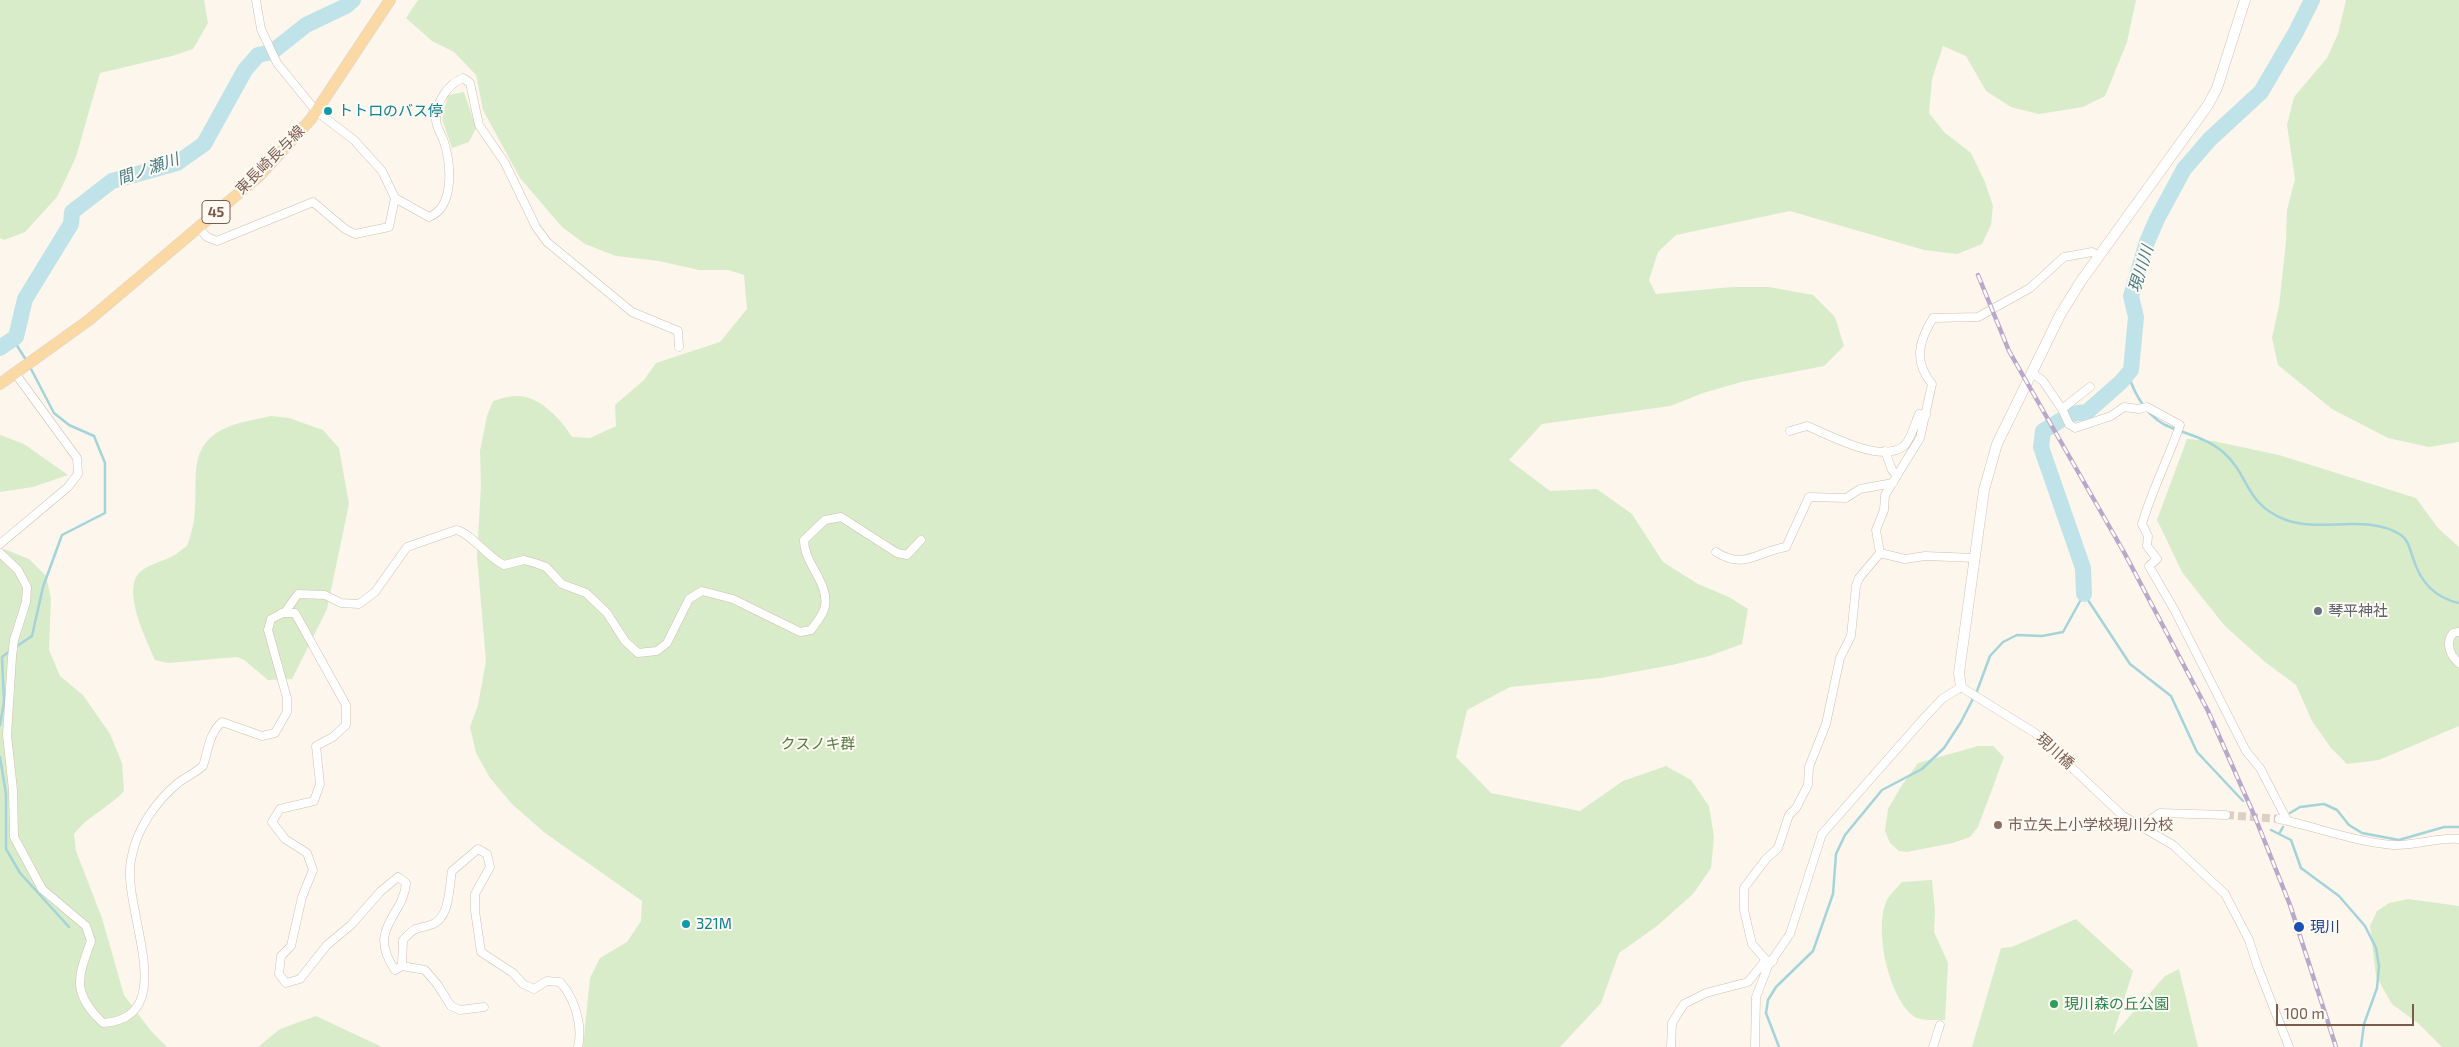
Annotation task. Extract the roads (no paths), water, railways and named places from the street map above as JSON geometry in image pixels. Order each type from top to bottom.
[{"type":"main road","name":"東長崎長与線","points":[[0,384],[89,320],[271,164],[295,139],[316,111],[390,0]]},
{"type":"street","points":[[256,0],[261,29],[277,63],[316,111],[354,140],[382,171],[395,198],[429,217],[436,215],[446,202],[450,189],[445,144],[436,122],[439,102],[452,83],[464,78],[470,84],[479,126],[505,163],[536,227],[547,242],[632,312],[678,330],[679,347]]},
{"type":"street","points":[[1755,1047],[1756,998],[1771,964],[1790,934],[1822,834],[1942,698],[1964,690],[1959,673],[1989,468],[2031,372],[2060,315],[2099,256],[2208,105],[2217,88],[2245,0]]},
{"type":"street","points":[[198,227],[207,237],[217,241],[313,202],[345,229],[355,234],[389,227],[395,198]]},
{"type":"street","points":[[1880,553],[1876,530],[1882,515],[1885,495],[1914,450],[1926,415],[1932,384],[1928,379],[1919,354],[1919,347],[1933,318],[1978,318],[2030,288],[2064,256],[2092,252],[2099,256]]},
{"type":"street","points":[[2031,372],[2043,382],[2062,409],[2069,424],[2075,428],[2111,416],[2124,407],[2143,408],[2180,425],[2168,460],[2151,494],[2142,524],[2148,536],[2147,546],[2157,559],[2148,566],[2175,611],[2246,751],[2260,768],[2283,819],[2375,843],[2405,845],[2440,838],[2459,839]]},
{"type":"street","points":[[0,544],[68,488],[78,474],[77,458],[15,373]]},
{"type":"street","points":[[2062,409],[2090,387]]},
{"type":"street","points":[[1790,431],[1807,426],[1852,447],[1896,451],[1906,445],[1919,414],[1926,415]]},
{"type":"street","points":[[1885,450],[1894,480]]},
{"type":"street","points":[[1716,552],[1726,559],[1737,562],[1786,547],[1809,497],[1846,498],[1860,489],[1894,480]]},
{"type":"street","points":[[0,553],[9,559],[18,570],[27,586],[26,602],[14,642],[7,735],[13,790],[14,837],[42,889],[86,926],[91,941],[80,972],[79,986],[89,1010],[103,1023],[118,1022],[138,1008],[143,1000],[146,988],[144,961],[129,886],[132,854],[147,818],[158,802],[179,782],[203,766],[211,737],[215,728],[222,722],[262,736],[276,733],[287,712],[287,698],[268,630],[271,619],[280,613],[286,612],[298,594],[325,596],[341,603],[359,604],[375,592],[407,547],[456,530],[463,531],[492,560],[504,565],[524,560],[546,567],[562,584],[586,593],[607,613],[625,642],[638,653],[657,651],[667,643],[689,599],[702,591],[733,599],[800,632],[811,630],[825,608],[826,592],[804,549],[804,540],[825,520],[841,517],[897,553],[907,555],[921,540]]},
{"type":"street","points":[[1771,964],[1752,944],[1744,910],[1744,888],[1766,859],[1778,848],[1789,815],[1796,808],[1808,785],[1809,767],[1826,724],[1840,658],[1851,636],[1858,578],[1876,555],[1880,553],[1905,559],[1924,556],[1975,558]]},
{"type":"street","points":[[280,613],[295,613],[346,705],[346,725],[333,737],[316,746],[320,784],[314,801],[280,809],[272,822],[285,839],[307,853],[313,870],[302,897],[291,946],[281,956],[279,974],[286,983],[300,979],[327,945],[351,925],[381,891],[398,877],[406,883],[406,893],[386,926],[385,944],[387,959],[395,970],[402,966],[425,970],[437,984],[451,1006],[460,1010],[484,1007]]},
{"type":"street","points":[[2459,632],[2453,633],[2449,644],[2452,655],[2459,663]]},
{"type":"street","name":"現川橋","points":[[1964,690],[2035,733],[2123,816],[2173,845],[2225,894],[2250,940],[2257,965],[2288,1047]]},
{"type":"street","points":[[2141,826],[2160,813],[2226,815]]},
{"type":"street","points":[[402,966],[403,940],[415,927],[434,924],[445,911],[452,871],[478,849],[487,854],[490,867],[475,894],[475,912],[481,952],[513,973],[523,984],[534,989],[547,981],[560,982],[568,991],[575,1007],[580,1040],[578,1047]]},
{"type":"street","points":[[1671,1047],[1672,1023],[1684,1004],[1706,993],[1748,982],[1764,962],[1771,964]]},
{"type":"street","points":[[1934,1047],[1940,1025]]},
{"type":"waterway","name":"間ノ瀬川","points":[[0,348],[16,337],[25,299],[71,224],[72,212],[112,181],[177,163],[204,144],[245,70],[258,55],[272,52],[306,25],[346,6],[353,0]]},
{"type":"waterway","name":"現川川","points":[[2084,594],[2083,568],[2041,447],[2043,431],[2071,414],[2087,412],[2121,382],[2131,370],[2136,317],[2131,296],[2147,242],[2157,219],[2184,169],[2210,139],[2261,92],[2296,32],[2312,0]]},
{"type":"waterway","points":[[16,337],[16,344],[26,360]]},
{"type":"waterway","points":[[14,648],[32,636],[43,587],[62,535],[105,513],[105,463],[94,436],[69,425],[54,413],[30,367]]},
{"type":"waterway","points":[[2128,374],[2139,399],[2156,419],[2172,428],[2205,441],[2223,452],[2232,461],[2255,498],[2272,513],[2286,520],[2314,525],[2374,525],[2401,535],[2406,540],[2424,581],[2436,593],[2450,601],[2459,603]]},
{"type":"waterway","points":[[1779,1047],[1766,1013],[1768,1000],[1776,987],[1813,951],[1833,894],[1836,854],[1845,835],[1882,790],[1922,769],[1944,748],[1961,722],[1977,691],[1990,656],[2003,642],[2017,635],[2042,636],[2063,632],[2084,594],[2130,664],[2171,696],[2197,752],[2243,801]]},
{"type":"waterway","points":[[0,725],[4,701],[2,657],[10,651]]},
{"type":"waterway","points":[[0,757],[6,794],[6,849],[20,873],[69,927]]},
{"type":"waterway","points":[[2290,813],[2300,807],[2324,804],[2337,810],[2349,825],[2362,833],[2399,840],[2444,827],[2459,827]]},
{"type":"waterway","points":[[2279,834],[2283,827]]},
{"type":"waterway","points":[[2271,830],[2291,840],[2301,868],[2339,896],[2365,926],[2376,948],[2379,966],[2377,988],[2364,1024],[2361,1047]]},
{"type":"tunnel","points":[[2226,815],[2279,819]]},
{"type":"railway","points":[[1978,275],[2009,351],[2125,554],[2208,711],[2255,817],[2290,905],[2336,1047]]},
{"type":"place","name":"トトロのバス停","points":[[328,111]]},
{"type":"place","name":"琴平神社","points":[[2318,611]]},
{"type":"place","name":"市立矢上小学校現川分校","points":[[1998,825]]},
{"type":"place","name":"321M","points":[[686,924]]},
{"type":"place","name":"現川","points":[[2299,927]]},
{"type":"place","name":"現川森の丘公園","points":[[2054,1004]]},
{"type":"park label","name":"クスノキ群","points":[[818,744]]}]
